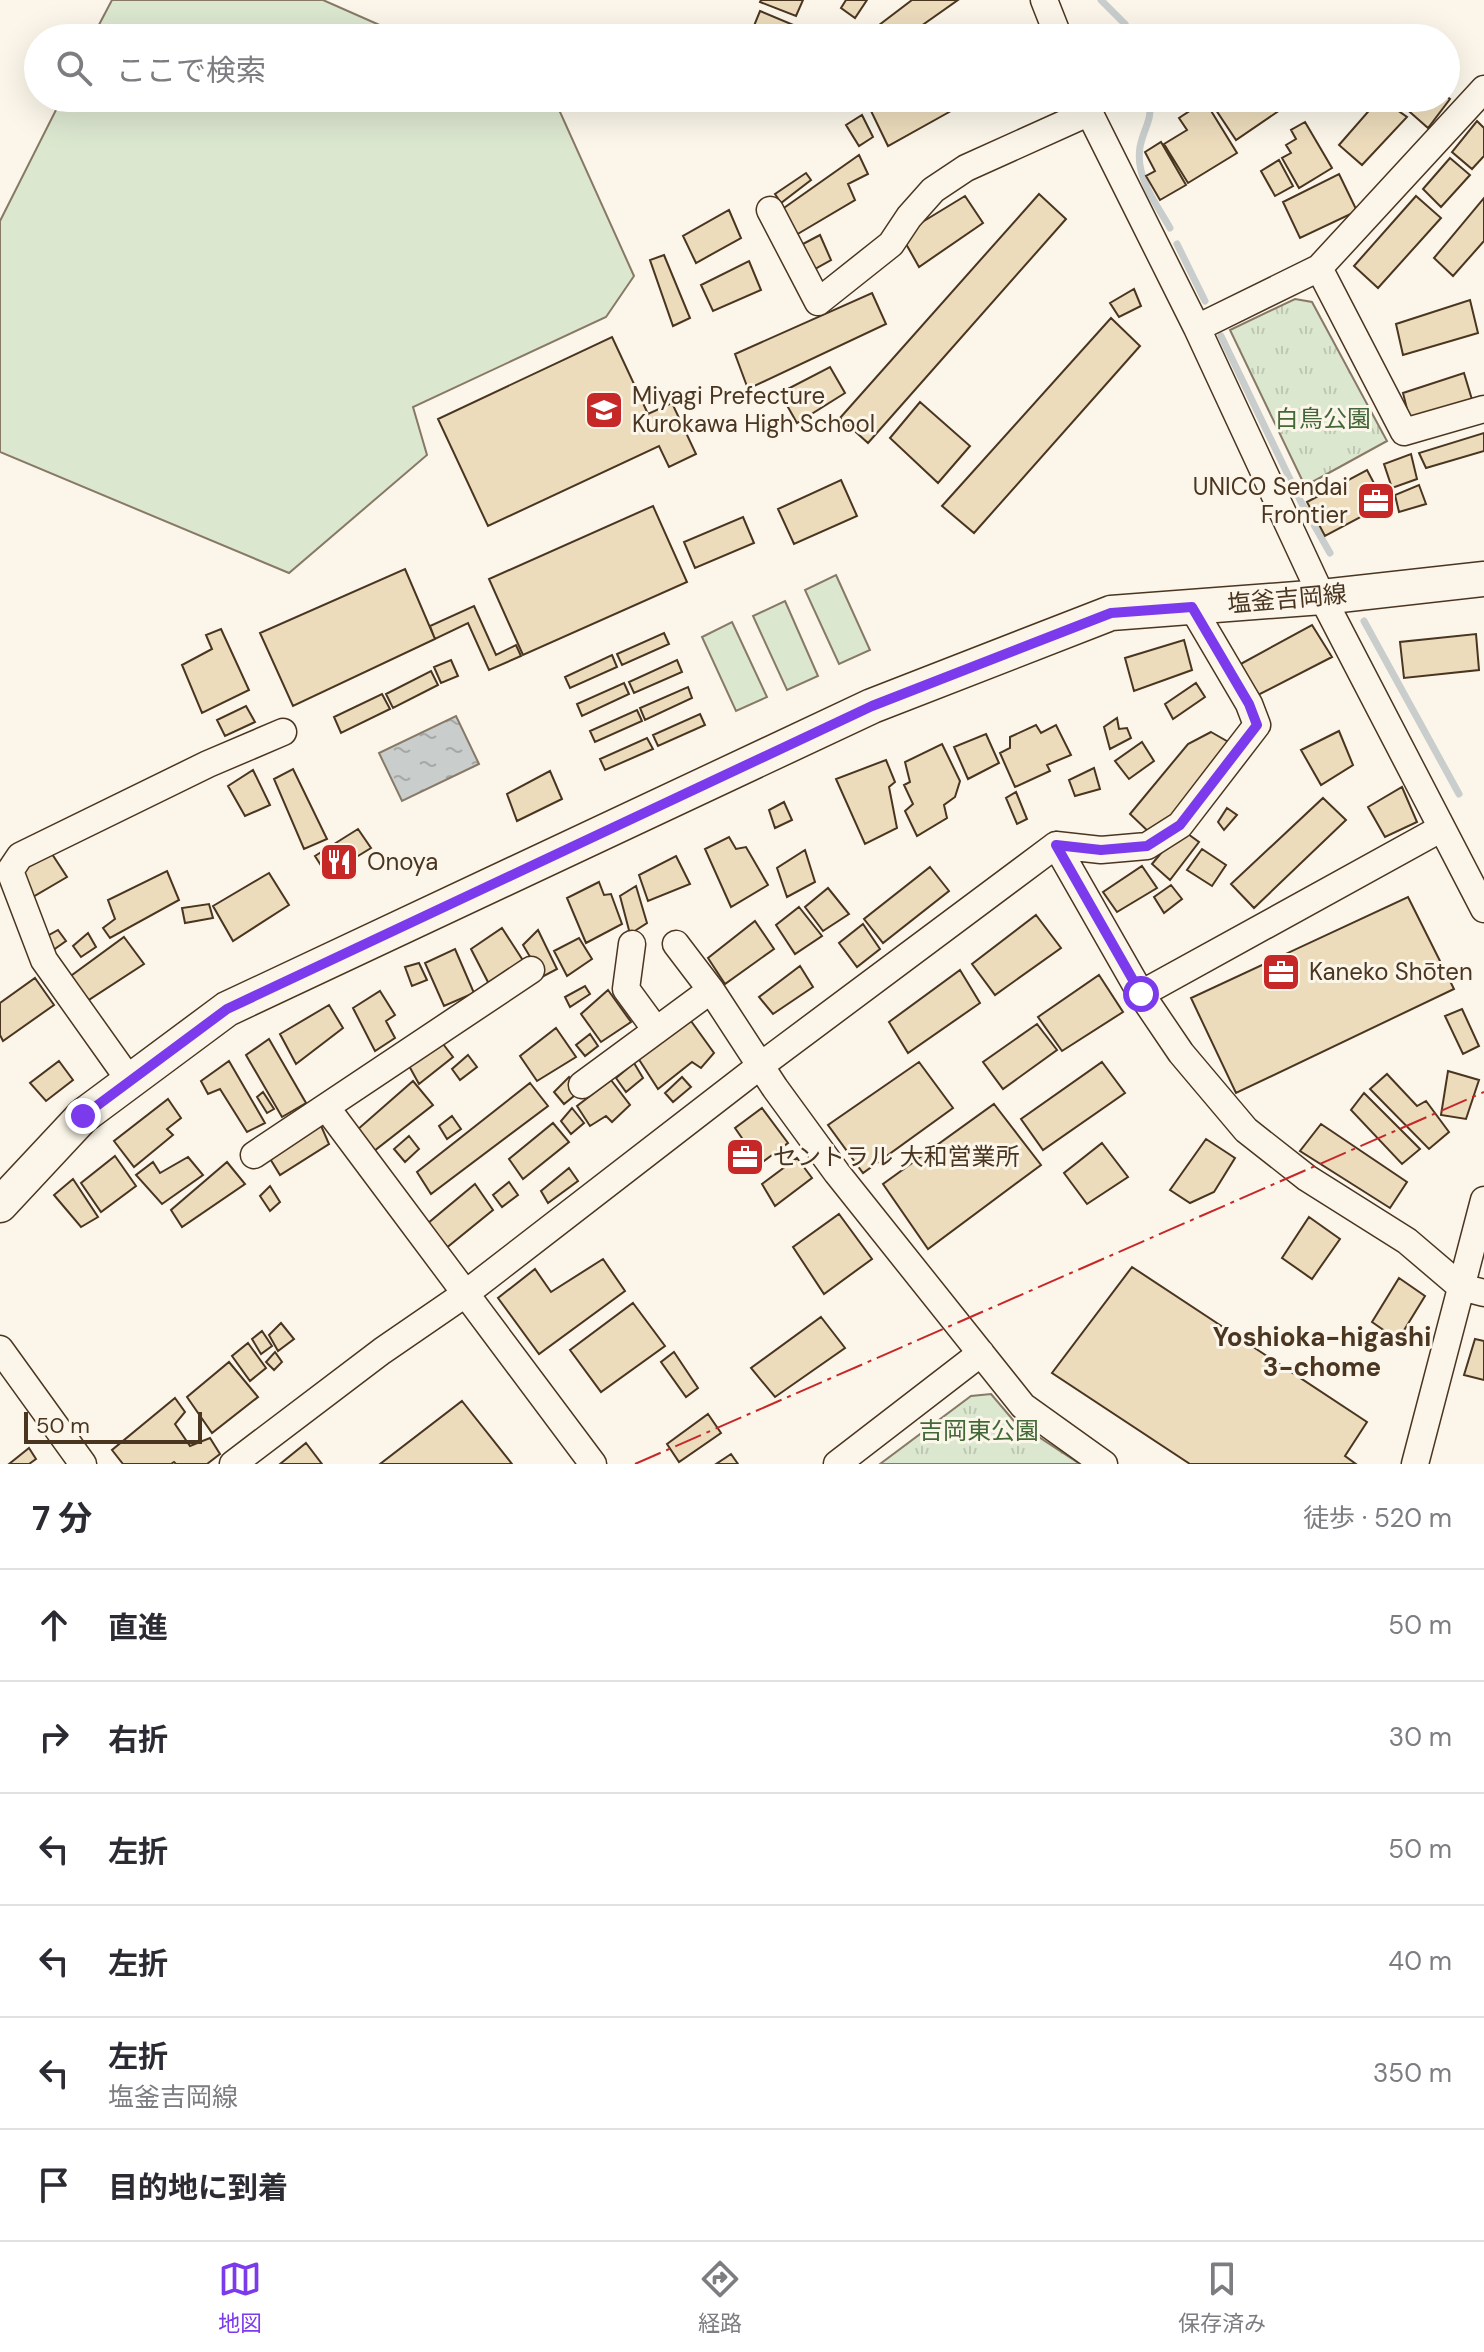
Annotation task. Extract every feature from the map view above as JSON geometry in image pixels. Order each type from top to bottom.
[{"type":"main road","name":"塩釜吉岡線","points":[[0,1205],[83,1116],[227,1009],[872,706],[1111,613],[1322,597],[1484,579]]},
{"type":"street","points":[[1044,0],[1053,24]]},
{"type":"street","points":[[1197,328],[1319,268],[1484,89]]},
{"type":"street","points":[[770,210],[818,302],[891,244],[933,190],[966,168],[1072,112]]},
{"type":"street","points":[[1089,112],[1197,328],[1322,597],[1484,909]]},
{"type":"street","points":[[1319,268],[1404,432],[1484,409]]},
{"type":"street","points":[[233,1464],[382,1351],[465,1294],[760,1066],[1056,845],[1101,850],[1147,846],[1180,825],[1257,725],[1249,704],[1192,607]]},
{"type":"street","points":[[130,1081],[44,960],[10,871],[20,856],[208,764],[283,732]]},
{"type":"street","points":[[1141,994],[1442,828]]},
{"type":"street","points":[[1056,845],[1141,994],[1181,1053],[1246,1130],[1307,1178],[1407,1241],[1473,1290]]},
{"type":"street","points":[[632,944],[626,989],[656,1030]]},
{"type":"street","points":[[676,944],[837,1173],[1023,1406],[1104,1464]]},
{"type":"street","points":[[254,1155],[531,970]]},
{"type":"street","points":[[582,1085],[711,990]]},
{"type":"street","points":[[326,1107],[593,1464]]},
{"type":"street","points":[[1415,1464],[1473,1290],[1484,1200]]},
{"type":"street","points":[[0,1349],[83,1464]]},
{"type":"street","points":[[837,1464],[981,1353]]},
{"type":"green space","points":[[112,0],[323,0],[377,24],[99,24]]},
{"type":"green space","points":[[55,112],[560,112],[634,276],[606,317],[413,407],[427,455],[289,573],[0,452],[0,221]]},
{"type":"green space","name":"白鳥公園","points":[[1295,299],[1312,302],[1387,441],[1305,486],[1230,330]]},
{"type":"green space","points":[[836,575],[870,650],[839,664],[805,590]]},
{"type":"green space","points":[[785,601],[818,676],[787,690],[753,616]]},
{"type":"green space","points":[[732,622],[767,697],[736,711],[702,637]]},
{"type":"green space","name":"吉岡東公園","points":[[991,1394],[1013,1420],[1080,1464],[880,1464],[971,1396]]},
{"type":"water","points":[[456,716],[479,764],[402,801],[379,753]]},
{"type":"building","points":[[761,0],[803,0],[796,16]]},
{"type":"building","points":[[846,0],[867,0],[855,18],[841,8]]},
{"type":"building","points":[[912,0],[958,0],[924,24],[880,24]]},
{"type":"building","points":[[760,11],[791,24],[755,24]]},
{"type":"building","points":[[871,112],[949,112],[888,146]]},
{"type":"building","points":[[1188,112],[1212,112],[1237,153],[1188,183],[1164,144],[1187,130],[1179,118]]},
{"type":"building","points":[[1217,112],[1277,112],[1236,140]]},
{"type":"building","points":[[1368,112],[1400,112],[1407,117],[1362,165],[1339,145]]},
{"type":"building","points":[[1410,112],[1440,112],[1428,128]]},
{"type":"building","points":[[862,115],[873,137],[859,146],[846,125]]},
{"type":"building","points":[[1477,121],[1484,128],[1484,156],[1472,169],[1452,152]]},
{"type":"building","points":[[1305,122],[1332,168],[1299,188],[1282,158],[1291,153],[1286,145],[1296,139],[1291,130]]},
{"type":"building","points":[[1161,142],[1186,185],[1160,200],[1146,176],[1155,171],[1145,152]]},
{"type":"building","points":[[859,155],[868,174],[848,184],[855,200],[796,235],[781,210]]},
{"type":"building","points":[[1450,158],[1470,175],[1441,207],[1423,189]]},
{"type":"building","points":[[1279,160],[1293,186],[1275,196],[1261,171]]},
{"type":"building","points":[[806,173],[811,180],[781,203],[775,194]]},
{"type":"building","points":[[1339,174],[1357,211],[1300,238],[1283,202]]},
{"type":"building","points":[[1039,194],[1066,219],[868,443],[840,418]]},
{"type":"building","points":[[965,196],[983,223],[919,267],[901,235]]},
{"type":"building","points":[[1416,196],[1441,218],[1378,288],[1354,266]]},
{"type":"building","points":[[1484,198],[1484,241],[1453,276],[1434,258]]},
{"type":"building","points":[[729,210],[741,238],[696,263],[683,236]]},
{"type":"building","points":[[820,235],[831,260],[813,270],[801,245]]},
{"type":"building","points":[[664,255],[690,318],[673,326],[650,260]]},
{"type":"building","points":[[749,261],[761,290],[713,311],[701,285]]},
{"type":"building","points":[[1134,289],[1141,306],[1119,317],[1110,303]]},
{"type":"building","points":[[872,293],[886,324],[748,389],[735,354]]},
{"type":"building","points":[[1470,300],[1478,333],[1403,355],[1396,324]]},
{"type":"building","points":[[1111,318],[1140,346],[974,533],[942,506]]},
{"type":"building","points":[[612,337],[648,414],[672,403],[696,454],[669,467],[659,446],[488,526],[438,419]]},
{"type":"building","points":[[830,367],[845,393],[797,423],[780,393]]},
{"type":"building","points":[[1464,373],[1473,403],[1411,425],[1403,393]]},
{"type":"building","points":[[920,402],[970,446],[938,483],[890,438]]},
{"type":"building","points":[[1484,433],[1484,451],[1426,468],[1419,453]]},
{"type":"building","points":[[1411,454],[1417,479],[1392,488],[1384,464]]},
{"type":"building","points":[[1367,470],[1385,504],[1325,536],[1307,502]]},
{"type":"building","points":[[841,480],[857,516],[794,544],[778,509]]},
{"type":"building","points":[[1419,485],[1426,504],[1399,512],[1395,495]]},
{"type":"building","points":[[653,506],[687,582],[523,655],[489,579]]},
{"type":"building","points":[[743,517],[754,543],[695,568],[684,542]]},
{"type":"building","points":[[405,569],[435,639],[293,706],[260,633]]},
{"type":"building","points":[[474,606],[496,655],[516,645],[521,656],[489,670],[468,623],[435,639],[430,626]]},
{"type":"building","points":[[1312,625],[1332,657],[1254,697],[1237,666]]},
{"type":"building","points":[[221,629],[249,690],[202,713],[182,665],[212,649],[206,635]]},
{"type":"building","points":[[664,633],[669,644],[622,665],[617,654]]},
{"type":"building","points":[[1476,634],[1479,670],[1404,678],[1400,642]]},
{"type":"building","points":[[1184,640],[1192,670],[1134,691],[1125,658]]},
{"type":"building","points":[[612,655],[617,667],[570,688],[565,677]]},
{"type":"building","points":[[451,660],[458,676],[441,683],[434,667]]},
{"type":"building","points":[[677,660],[682,672],[634,693],[629,682]]},
{"type":"building","points":[[431,671],[438,685],[393,708],[386,694]]},
{"type":"building","points":[[624,683],[629,694],[582,716],[577,704]]},
{"type":"building","points":[[1196,683],[1205,697],[1173,719],[1165,704]]},
{"type":"building","points":[[688,687],[692,698],[645,720],[640,708]]},
{"type":"building","points":[[382,694],[390,709],[341,733],[334,717]]},
{"type":"building","points":[[246,706],[255,722],[225,736],[217,720]]},
{"type":"building","points":[[637,710],[642,721],[595,742],[590,731]]},
{"type":"building","points":[[700,714],[705,725],[658,746],[653,735]]},
{"type":"building","points":[[1117,718],[1119,729],[1127,728],[1131,738],[1110,749],[1104,727]]},
{"type":"building","points":[[1036,725],[1041,733],[1056,725],[1071,755],[1047,765],[1050,771],[1015,787],[1000,753],[1010,748],[1010,737]]},
{"type":"building","points":[[1339,731],[1353,765],[1321,785],[1301,750]]},
{"type":"building","points":[[1211,732],[1232,744],[1173,822],[1153,836],[1130,814],[1188,744]]},
{"type":"building","points":[[986,734],[999,763],[968,779],[954,747]]},
{"type":"building","points":[[647,738],[653,749],[605,770],[600,759]]},
{"type":"building","points":[[1142,742],[1154,761],[1129,779],[1115,761]]},
{"type":"building","points":[[942,744],[960,781],[955,797],[944,805],[947,818],[917,836],[905,811],[913,804],[904,785],[910,782],[905,762]]},
{"type":"building","points":[[886,760],[895,782],[889,787],[897,828],[865,844],[836,779]]},
{"type":"building","points":[[1094,768],[1100,789],[1075,796],[1069,780]]},
{"type":"building","points":[[293,769],[327,839],[304,849],[274,779]]},
{"type":"building","points":[[253,770],[270,805],[245,816],[228,786]]},
{"type":"building","points":[[550,771],[562,799],[517,821],[507,794]]},
{"type":"building","points":[[1402,787],[1417,822],[1385,837],[1368,807]]},
{"type":"building","points":[[1016,792],[1027,819],[1017,824],[1006,798]]},
{"type":"building","points":[[1323,798],[1346,820],[1254,908],[1231,884]]},
{"type":"building","points":[[784,802],[792,820],[775,828],[769,810]]},
{"type":"building","points":[[1227,808],[1237,815],[1224,830],[1218,822]]},
{"type":"building","points":[[358,829],[371,848],[327,875],[315,856]]},
{"type":"building","points":[[1181,829],[1199,842],[1170,880],[1152,864]]},
{"type":"building","points":[[729,837],[736,849],[746,847],[768,885],[731,907],[705,849]]},
{"type":"building","points":[[1202,849],[1226,865],[1212,886],[1187,870]]},
{"type":"building","points":[[805,850],[815,882],[787,897],[777,868]]},
{"type":"building","points":[[52,854],[67,877],[31,898],[20,871]]},
{"type":"building","points":[[676,856],[690,884],[648,901],[639,875]]},
{"type":"building","points":[[1142,866],[1157,888],[1117,912],[1103,892]]},
{"type":"building","points":[[930,867],[949,891],[883,943],[864,919]]},
{"type":"building","points":[[167,871],[179,900],[110,938],[103,928],[115,919],[108,900]]},
{"type":"building","points":[[269,873],[289,905],[233,941],[213,906]]},
{"type":"building","points":[[599,882],[604,895],[611,894],[622,924],[586,943],[567,898]]},
{"type":"building","points":[[1171,885],[1182,899],[1164,913],[1154,897]]},
{"type":"building","points":[[636,886],[647,923],[630,934],[620,896]]},
{"type":"building","points":[[828,888],[849,914],[823,931],[805,907]]},
{"type":"building","points":[[1408,897],[1454,989],[1236,1093],[1191,998]]},
{"type":"building","points":[[209,904],[213,918],[185,923],[182,908]]},
{"type":"building","points":[[799,907],[822,936],[795,954],[776,925]]},
{"type":"building","points":[[1036,915],[1061,948],[995,995],[972,964]]},
{"type":"building","points":[[755,921],[774,949],[725,984],[708,958]]},
{"type":"building","points":[[863,924],[880,949],[857,967],[839,943]]},
{"type":"building","points":[[502,928],[524,962],[489,984],[471,949]]},
{"type":"building","points":[[58,930],[66,941],[49,953],[42,939]]},
{"type":"building","points":[[538,930],[557,969],[542,977],[523,945]]},
{"type":"building","points":[[88,933],[96,947],[81,957],[73,946]]},
{"type":"building","points":[[124,937],[144,964],[84,1003],[68,978]]},
{"type":"building","points":[[579,938],[592,959],[567,976],[554,951]]},
{"type":"building","points":[[455,949],[474,993],[444,1006],[425,963]]},
{"type":"building","points":[[419,963],[427,980],[412,986],[405,967]]},
{"type":"building","points":[[800,966],[813,987],[773,1014],[759,997]]},
{"type":"building","points":[[960,970],[980,1003],[908,1053],[889,1022]]},
{"type":"building","points":[[1099,975],[1123,1012],[1062,1051],[1038,1017]]},
{"type":"building","points":[[35,978],[54,1005],[3,1041],[0,1035],[0,1003]]},
{"type":"building","points":[[585,986],[590,994],[570,1007],[565,997]]},
{"type":"building","points":[[608,990],[631,1022],[601,1042],[581,1014]]},
{"type":"building","points":[[380,991],[395,1015],[386,1021],[395,1038],[375,1051],[353,1008]]},
{"type":"building","points":[[329,1005],[343,1028],[296,1064],[280,1034]]},
{"type":"building","points":[[1462,1009],[1479,1046],[1463,1054],[1445,1016]]},
{"type":"building","points":[[691,1021],[714,1053],[701,1068],[692,1062],[658,1089],[638,1058]]},
{"type":"building","points":[[1037,1024],[1057,1050],[1003,1089],[983,1062]]},
{"type":"building","points":[[556,1028],[576,1057],[537,1081],[520,1056]]},
{"type":"building","points":[[590,1034],[598,1046],[585,1056],[576,1045]]},
{"type":"building","points":[[269,1039],[306,1103],[282,1117],[246,1055]]},
{"type":"building","points":[[440,1040],[453,1057],[419,1084],[408,1064]]},
{"type":"building","points":[[468,1055],[477,1067],[460,1080],[452,1069]]},
{"type":"building","points":[[59,1061],[73,1080],[46,1101],[30,1083]]},
{"type":"building","points":[[229,1061],[265,1123],[247,1132],[220,1089],[208,1094],[201,1081]]},
{"type":"building","points":[[919,1062],[953,1108],[863,1173],[828,1125]]},
{"type":"building","points":[[1102,1062],[1125,1093],[1043,1150],[1021,1119]]},
{"type":"building","points":[[634,1063],[643,1078],[626,1092],[616,1078]]},
{"type":"building","points":[[1448,1071],[1479,1080],[1466,1119],[1441,1115]]},
{"type":"building","points":[[1387,1074],[1417,1106],[1426,1101],[1449,1132],[1429,1149],[1370,1089]]},
{"type":"building","points":[[569,1077],[579,1092],[564,1104],[554,1092]]},
{"type":"building","points":[[682,1077],[691,1087],[673,1102],[665,1093]]},
{"type":"building","points":[[611,1080],[630,1105],[612,1122],[606,1116],[590,1126],[577,1106]]},
{"type":"building","points":[[413,1081],[433,1105],[374,1151],[357,1130]]},
{"type":"building","points":[[530,1083],[548,1106],[431,1194],[417,1172]]},
{"type":"building","points":[[263,1092],[274,1109],[267,1113],[257,1097]]},
{"type":"building","points":[[1364,1093],[1420,1149],[1402,1164],[1351,1110]]},
{"type":"building","points":[[168,1099],[181,1118],[167,1129],[173,1135],[134,1167],[114,1141]]},
{"type":"building","points":[[994,1104],[1041,1165],[928,1249],[883,1184]]},
{"type":"building","points":[[572,1108],[584,1123],[571,1134],[561,1121]]},
{"type":"building","points":[[762,1108],[788,1143],[760,1164],[735,1128]]},
{"type":"building","points":[[452,1116],[461,1129],[447,1139],[439,1126]]},
{"type":"building","points":[[319,1121],[329,1144],[280,1175],[269,1157]]},
{"type":"building","points":[[553,1123],[569,1142],[523,1179],[509,1159]]},
{"type":"building","points":[[1321,1124],[1407,1182],[1390,1208],[1300,1151]]},
{"type":"building","points":[[409,1136],[419,1149],[405,1162],[394,1149]]},
{"type":"building","points":[[1206,1139],[1235,1158],[1214,1192],[1190,1203],[1170,1190]]},
{"type":"building","points":[[1102,1143],[1128,1177],[1087,1204],[1064,1173]]},
{"type":"building","points":[[115,1156],[136,1186],[101,1212],[81,1183]]},
{"type":"building","points":[[188,1157],[203,1175],[162,1204],[136,1175],[153,1162],[160,1173]]},
{"type":"building","points":[[797,1158],[812,1178],[775,1206],[762,1184]]},
{"type":"building","points":[[227,1162],[245,1184],[182,1227],[171,1210]]},
{"type":"building","points":[[569,1168],[578,1181],[548,1203],[541,1191]]},
{"type":"building","points":[[73,1179],[98,1217],[81,1227],[54,1195]]},
{"type":"building","points":[[509,1182],[518,1195],[502,1207],[493,1195]]},
{"type":"building","points":[[475,1184],[493,1210],[445,1249],[427,1224]]},
{"type":"building","points":[[270,1186],[280,1202],[270,1211],[260,1196]]},
{"type":"building","points":[[839,1214],[872,1259],[824,1294],[793,1247]]},
{"type":"building","points":[[1309,1217],[1340,1239],[1312,1279],[1282,1258]]},
{"type":"building","points":[[603,1259],[625,1291],[539,1354],[498,1298],[535,1269],[551,1292]]},
{"type":"building","points":[[1132,1267],[1367,1422],[1345,1456],[1356,1464],[1190,1464],[1052,1373]]},
{"type":"building","points":[[1399,1278],[1425,1296],[1398,1340],[1372,1322]]},
{"type":"building","points":[[633,1303],[665,1346],[601,1392],[570,1350]]},
{"type":"building","points":[[821,1317],[845,1348],[775,1397],[751,1368]]},
{"type":"building","points":[[281,1323],[294,1339],[278,1351],[269,1335]]},
{"type":"building","points":[[262,1331],[272,1346],[261,1354],[252,1339]]},
{"type":"building","points":[[1475,1339],[1484,1341],[1484,1380],[1464,1375]]},
{"type":"building","points":[[248,1343],[266,1368],[250,1381],[232,1356]]},
{"type":"building","points":[[275,1352],[282,1362],[274,1370],[266,1362]]},
{"type":"building","points":[[674,1352],[698,1388],[686,1397],[661,1362]]},
{"type":"building","points":[[229,1362],[258,1397],[212,1433],[187,1397]]},
{"type":"building","points":[[175,1398],[185,1412],[175,1424],[190,1446],[210,1438],[220,1454],[207,1464],[123,1464],[112,1450]]},
{"type":"building","points":[[462,1401],[512,1464],[380,1464]]},
{"type":"building","points":[[708,1414],[721,1433],[679,1462],[667,1444]]},
{"type":"building","points":[[306,1443],[322,1464],[280,1464]]},
{"type":"building","points":[[29,1448],[36,1459],[29,1464],[9,1464]]},
{"type":"building","points":[[731,1454],[738,1464],[716,1464]]},
{"type":"waterway","points":[[1101,0],[1125,24]]},
{"type":"waterway","points":[[1150,112],[1139,158],[1148,189],[1170,228]]},
{"type":"waterway","points":[[1177,244],[1205,301]]},
{"type":"waterway","points":[[1221,336],[1301,502],[1330,553]]},
{"type":"waterway","points":[[1364,621],[1459,794]]},
{"type":"power","points":[[635,1464],[1484,1092]]},
{"type":"place","name":"Miyagi Prefecture Kurokawa High School","points":[[604,410]]},
{"type":"place","name":"UNICO Sendai Frontier","points":[[1376,501]]},
{"type":"place","name":"Onoya","points":[[339,862]]},
{"type":"place","name":"Kaneko Shōten","points":[[1281,972]]},
{"type":"place","name":"セントラル 大和営業所","points":[[745,1157]]},
{"type":"district","name":"Yoshioka-higashi 3-chome","points":[[1322,1352]]},
{"type":"route","points":[[83,1116],[227,1009],[872,706],[1111,613],[1192,607],[1249,704],[1257,725],[1180,825],[1147,846],[1101,850],[1056,845],[1141,994]]}]
